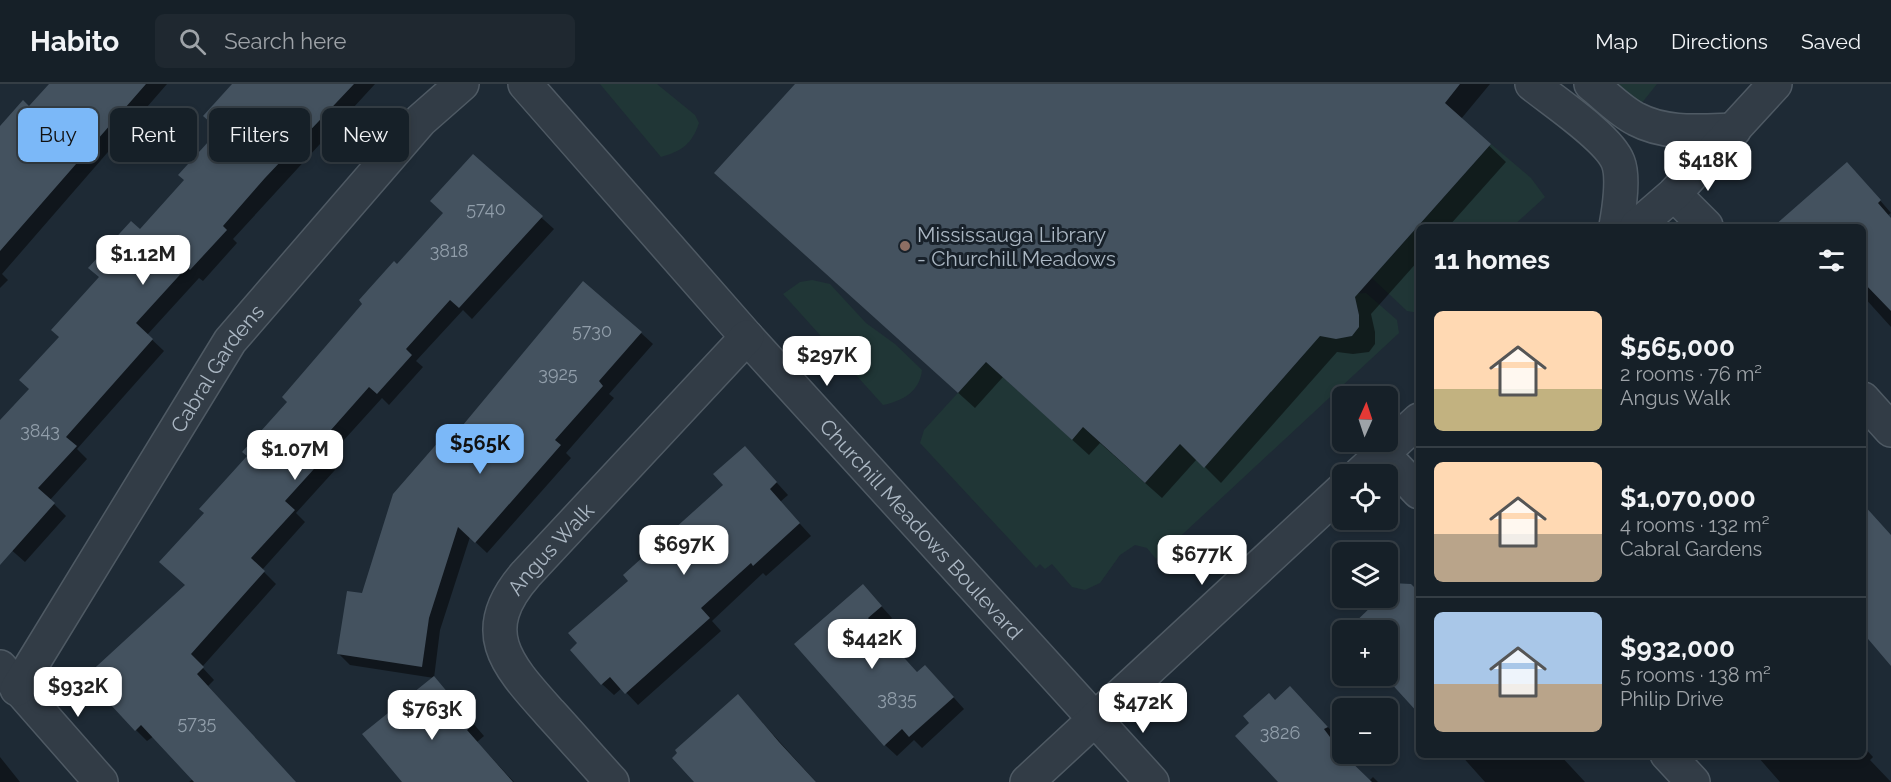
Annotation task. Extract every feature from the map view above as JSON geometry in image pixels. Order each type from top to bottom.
[{"type":"street","name":"Cabral Gardens","points":[[9,678],[230,341],[421,120],[462,84]]},
{"type":"street","name":"Churchill Meadows Boulevard","points":[[525,84],[747,337],[1152,782]]},
{"type":"street","points":[[1532,84],[1606,144],[1618,163],[1620,205],[1616,224]]},
{"type":"street","points":[[1592,84],[1634,118],[1656,128],[1694,131],[1734,130]]},
{"type":"street","points":[[1639,224],[1674,194],[1775,84]]},
{"type":"street","points":[[1674,194],[1704,224]]},
{"type":"street","name":"Angus Walk","points":[[612,782],[518,677],[502,646],[502,613],[506,599],[747,337]]},
{"type":"street","points":[[1866,402],[1891,430]]},
{"type":"street","points":[[1371,464],[1416,423]]},
{"type":"street","points":[[1398,480],[1416,490]]},
{"type":"street","points":[[1027,782],[1332,499]]},
{"type":"street","points":[[9,678],[101,782]]},
{"type":"street","points":[[1671,758],[1693,782]]},
{"type":"green space","points":[[600,84],[657,84],[695,115],[699,123],[693,136],[685,146],[661,157]]},
{"type":"green space","points":[[1609,84],[1657,84],[1637,109]]},
{"type":"green space","points":[[1491,144],[1531,178],[1545,197],[1515,224],[1420,224]]},
{"type":"green space","points":[[1416,228],[1416,312],[1407,311],[1372,278]]},
{"type":"green space","points":[[812,280],[830,284],[866,323],[895,344],[922,370],[918,384],[909,394],[883,405],[783,294],[800,282]]},
{"type":"green space","points":[[1366,293],[1397,320],[1399,333],[1342,386],[1332,386],[1332,395],[1156,559],[1147,548],[1135,545],[1120,555],[1100,583],[1085,590],[1072,587],[1052,564],[1045,569],[1040,564],[1036,568],[920,443],[924,430],[986,362],[1072,439],[1083,427],[1145,483],[1180,444],[1204,467],[1303,356],[1306,327],[1328,337],[1352,336],[1358,326],[1359,315],[1351,294]]},
{"type":"building","points":[[49,84],[146,84],[125,108],[110,108],[110,125],[98,139],[98,108],[18,108],[18,162],[78,162],[0,251],[0,126],[23,100],[29,106]]},
{"type":"building","points":[[232,84],[354,84],[331,108],[322,108],[322,118],[310,130],[310,108],[210,108]]},
{"type":"building","points":[[795,84],[1460,84],[1445,103],[1491,144],[1420,224],[1416,224],[1416,228],[1355,297],[1359,327],[1352,336],[1336,339],[1320,336],[1204,468],[1180,444],[1145,483],[1083,427],[1072,440],[986,362],[958,393],[714,173]]},
{"type":"building","points":[[209,109],[209,121],[203,116]]},
{"type":"building","points":[[209,141],[209,162],[280,162],[223,226],[227,230],[190,270],[187,267],[136,323],[153,339],[66,437],[77,446],[38,488],[55,503],[0,565],[0,420],[29,389],[19,380],[59,337],[51,330],[99,277],[88,268],[131,221],[140,229],[184,180],[178,175],[190,162],[197,162],[197,154]]},
{"type":"building","points":[[473,154],[543,216],[459,308],[450,300],[406,349],[412,355],[377,394],[369,387],[323,439],[333,448],[285,501],[295,510],[251,558],[265,571],[191,654],[204,667],[197,674],[296,782],[194,782],[141,725],[135,731],[85,677],[185,585],[159,562],[204,513],[199,509],[247,456],[242,452],[287,402],[282,397],[362,304],[359,300],[394,261],[397,264],[443,213],[430,201]]},
{"type":"building","points":[[1847,162],[1881,200],[1878,203],[1891,218],[1891,311],[1866,285],[1866,224],[1776,224]]},
{"type":"building","points":[[583,281],[642,332],[599,381],[603,386],[555,440],[561,445],[475,543],[458,527],[429,618],[422,667],[337,654],[347,591],[362,593],[393,494],[447,432],[453,437]]},
{"type":"building","points":[[745,446],[777,482],[770,489],[800,523],[753,566],[751,563],[701,608],[710,618],[625,694],[610,677],[601,685],[570,650],[577,643],[568,633],[628,581],[623,575],[723,485],[713,474]]},
{"type":"building","points":[[1866,507],[1891,535],[1891,666],[1866,637]]},
{"type":"building","points":[[1398,583],[1411,584],[1416,589],[1416,711],[1393,686],[1398,686],[1398,620],[1357,620],[1370,608],[1398,608]]},
{"type":"building","points":[[863,584],[882,606],[868,618],[917,672],[925,665],[954,697],[909,737],[902,729],[884,746],[794,644]]},
{"type":"building","points":[[434,676],[474,724],[467,730],[513,782],[402,782],[362,734]]},
{"type":"building","points":[[1290,686],[1328,727],[1324,729],[1332,740],[1332,764],[1353,764],[1372,782],[1278,782],[1235,736],[1249,723],[1243,716],[1269,693],[1275,700]]},
{"type":"building","points":[[738,694],[816,782],[694,782],[672,758],[677,753],[675,750]]},
{"type":"place","name":"Mississauga Library - Churchill Meadows","points":[[905,246]]}]
